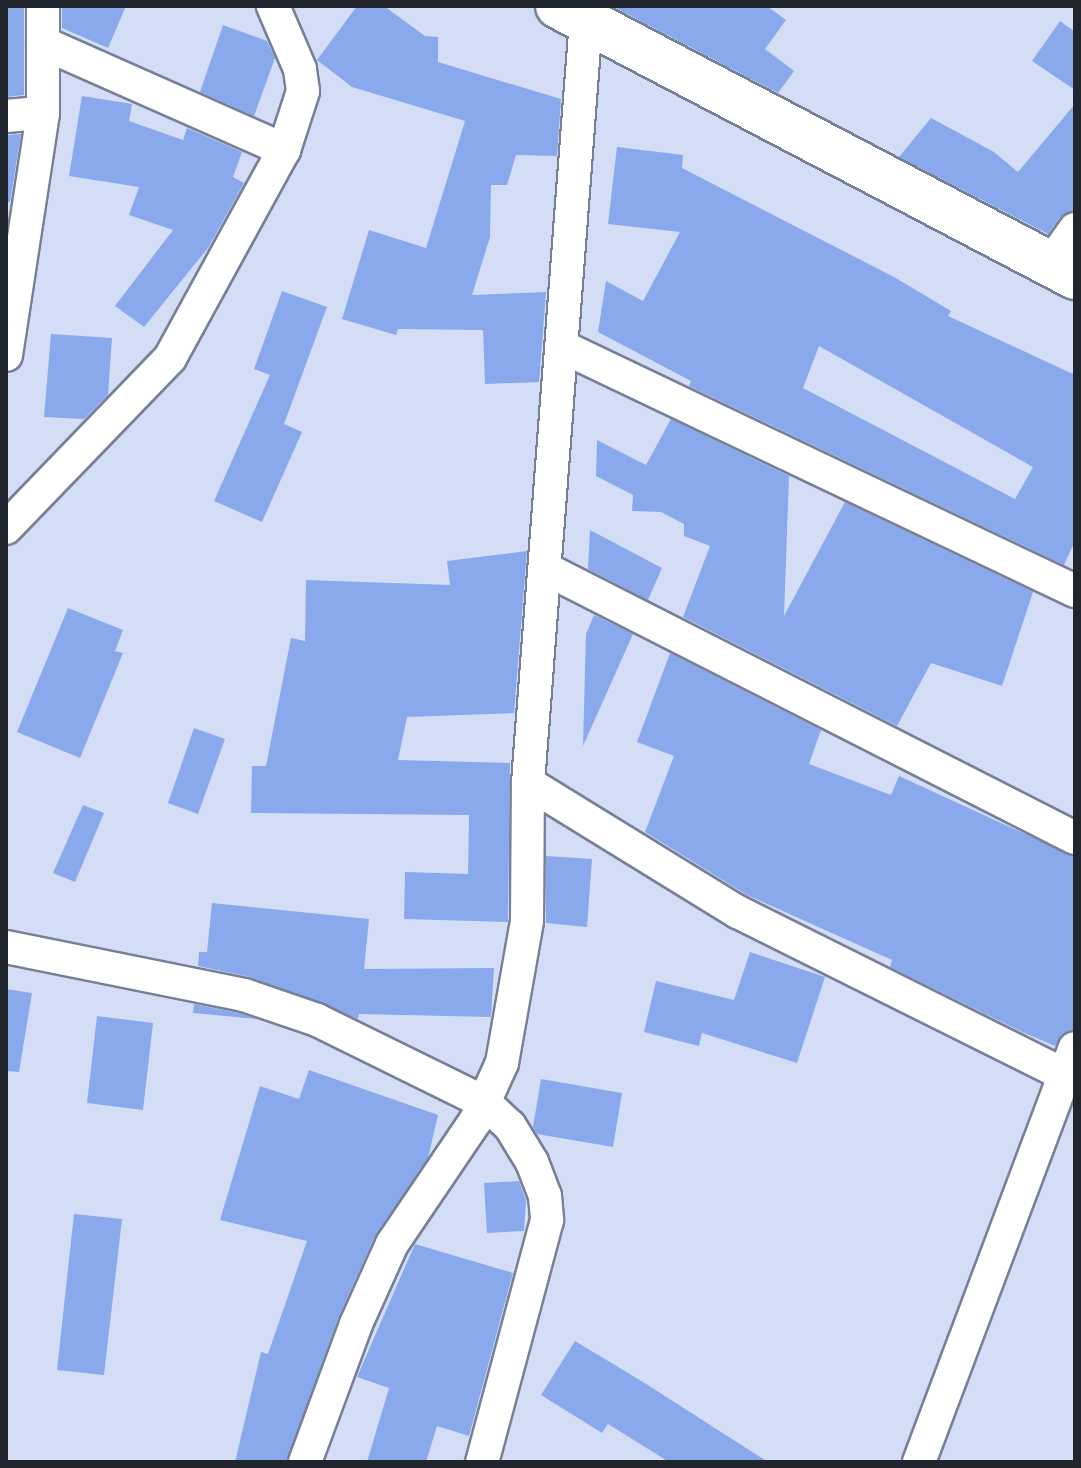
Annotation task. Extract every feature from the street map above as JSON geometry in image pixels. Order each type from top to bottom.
[{"type":"street","points":[[6,355],[43,113],[43,6]]},
{"type":"street","points":[[6,528],[170,358],[284,150],[303,91],[300,69],[273,6]]},
{"type":"street","points":[[305,1462],[356,1324],[392,1244],[484,1102],[502,1063],[527,921],[528,783],[565,348],[572,14],[1062,271],[1075,229]]},
{"type":"street","points":[[43,43],[284,150]]},
{"type":"street","points":[[6,116],[43,113]]},
{"type":"street","points":[[565,348],[1075,591]]},
{"type":"street","points":[[548,570],[1075,838]]},
{"type":"street","points":[[528,783],[749,918],[1070,1062],[919,1462]]},
{"type":"street","points":[[6,947],[244,995],[317,1020],[484,1102],[510,1126],[532,1162],[545,1196],[547,1220],[482,1462]]},
{"type":"building","points":[[6,6],[24,6],[24,95],[6,97]]},
{"type":"building","points":[[62,6],[126,6],[108,48],[62,28]]},
{"type":"building","points":[[357,6],[384,6],[425,36],[438,37],[438,62],[561,99],[557,156],[516,155],[507,185],[491,185],[490,237],[472,295],[546,292],[539,382],[485,384],[483,330],[398,329],[396,335],[342,319],[369,230],[426,248],[465,121],[352,87],[317,60]]},
{"type":"building","points":[[612,6],[767,6],[786,20],[765,49],[794,71],[778,93]]},
{"type":"building","points":[[1060,21],[1075,32],[1075,90],[1032,61]]},
{"type":"building","points":[[223,25],[267,41],[275,58],[254,116],[200,92]]},
{"type":"building","points":[[82,96],[132,104],[129,121],[183,140],[187,128],[242,152],[233,177],[244,183],[208,248],[144,327],[115,306],[173,230],[129,215],[139,187],[69,176]]},
{"type":"building","points":[[1075,104],[1075,210],[1060,217],[1048,234],[899,157],[931,118],[994,152],[1018,172]]},
{"type":"building","points":[[21,134],[10,202],[6,202],[6,135]]},
{"type":"building","points":[[617,147],[683,155],[682,168],[894,277],[951,311],[948,316],[1075,375],[1075,541],[1064,565],[689,386],[691,381],[598,332],[606,281],[643,301],[680,232],[608,224]],"holes":[[[819,346],[1033,467],[1015,499],[803,388]]]},
{"type":"building","points":[[282,291],[327,307],[284,424],[302,432],[262,522],[214,501],[270,375],[254,369]]},
{"type":"building","points":[[51,334],[112,338],[108,395],[84,419],[44,417]]},
{"type":"building","points":[[671,419],[789,476],[784,616],[845,502],[1033,592],[1002,686],[931,663],[897,726],[683,617],[710,546],[684,536],[684,524],[661,512],[632,511],[633,495],[596,476],[597,440],[646,465]]},
{"type":"building","points":[[590,530],[662,568],[648,600],[588,569]]},
{"type":"building","points":[[527,551],[514,713],[407,717],[398,760],[510,763],[508,922],[404,919],[405,872],[468,874],[469,815],[251,813],[252,766],[266,766],[291,638],[305,641],[306,580],[450,585],[447,561]]},
{"type":"building","points":[[68,608],[123,630],[115,651],[123,653],[80,758],[17,732]]},
{"type":"building","points":[[594,615],[633,634],[583,746],[586,634]]},
{"type":"building","points":[[670,653],[821,730],[809,764],[891,795],[899,776],[1075,857],[1075,1029],[1062,1034],[1055,1046],[1022,1032],[890,967],[892,960],[747,895],[645,832],[674,756],[637,742]]},
{"type":"building","points":[[194,728],[225,739],[198,814],[168,803]]},
{"type":"building","points":[[83,805],[104,813],[75,882],[53,873]]},
{"type":"building","points":[[546,856],[592,859],[587,927],[546,923]]},
{"type":"building","points":[[212,903],[369,919],[364,969],[494,968],[491,1017],[359,1014],[358,1019],[250,977],[198,966],[199,952],[207,952]]},
{"type":"building","points":[[750,952],[825,977],[797,1063],[702,1033],[699,1046],[644,1032],[656,981],[734,1000]]},
{"type":"building","points":[[6,989],[32,993],[19,1072],[6,1071]]},
{"type":"building","points":[[194,1004],[239,1013],[257,1019],[193,1013]]},
{"type":"building","points":[[97,1016],[153,1023],[143,1110],[87,1103]]},
{"type":"building","points":[[309,1070],[438,1115],[428,1158],[375,1236],[339,1316],[286,1462],[235,1462],[261,1352],[268,1354],[307,1241],[220,1220],[260,1086],[299,1099]]},
{"type":"building","points":[[541,1079],[622,1093],[613,1147],[537,1134],[533,1127]]},
{"type":"building","points":[[519,1181],[526,1200],[524,1231],[487,1233],[484,1183]]},
{"type":"building","points":[[74,1214],[122,1219],[104,1375],[57,1370]]},
{"type":"building","points":[[415,1244],[513,1273],[469,1436],[437,1426],[426,1462],[367,1462],[389,1388],[357,1377]]},
{"type":"building","points":[[575,1341],[768,1462],[669,1462],[608,1424],[602,1433],[541,1395]]}]
